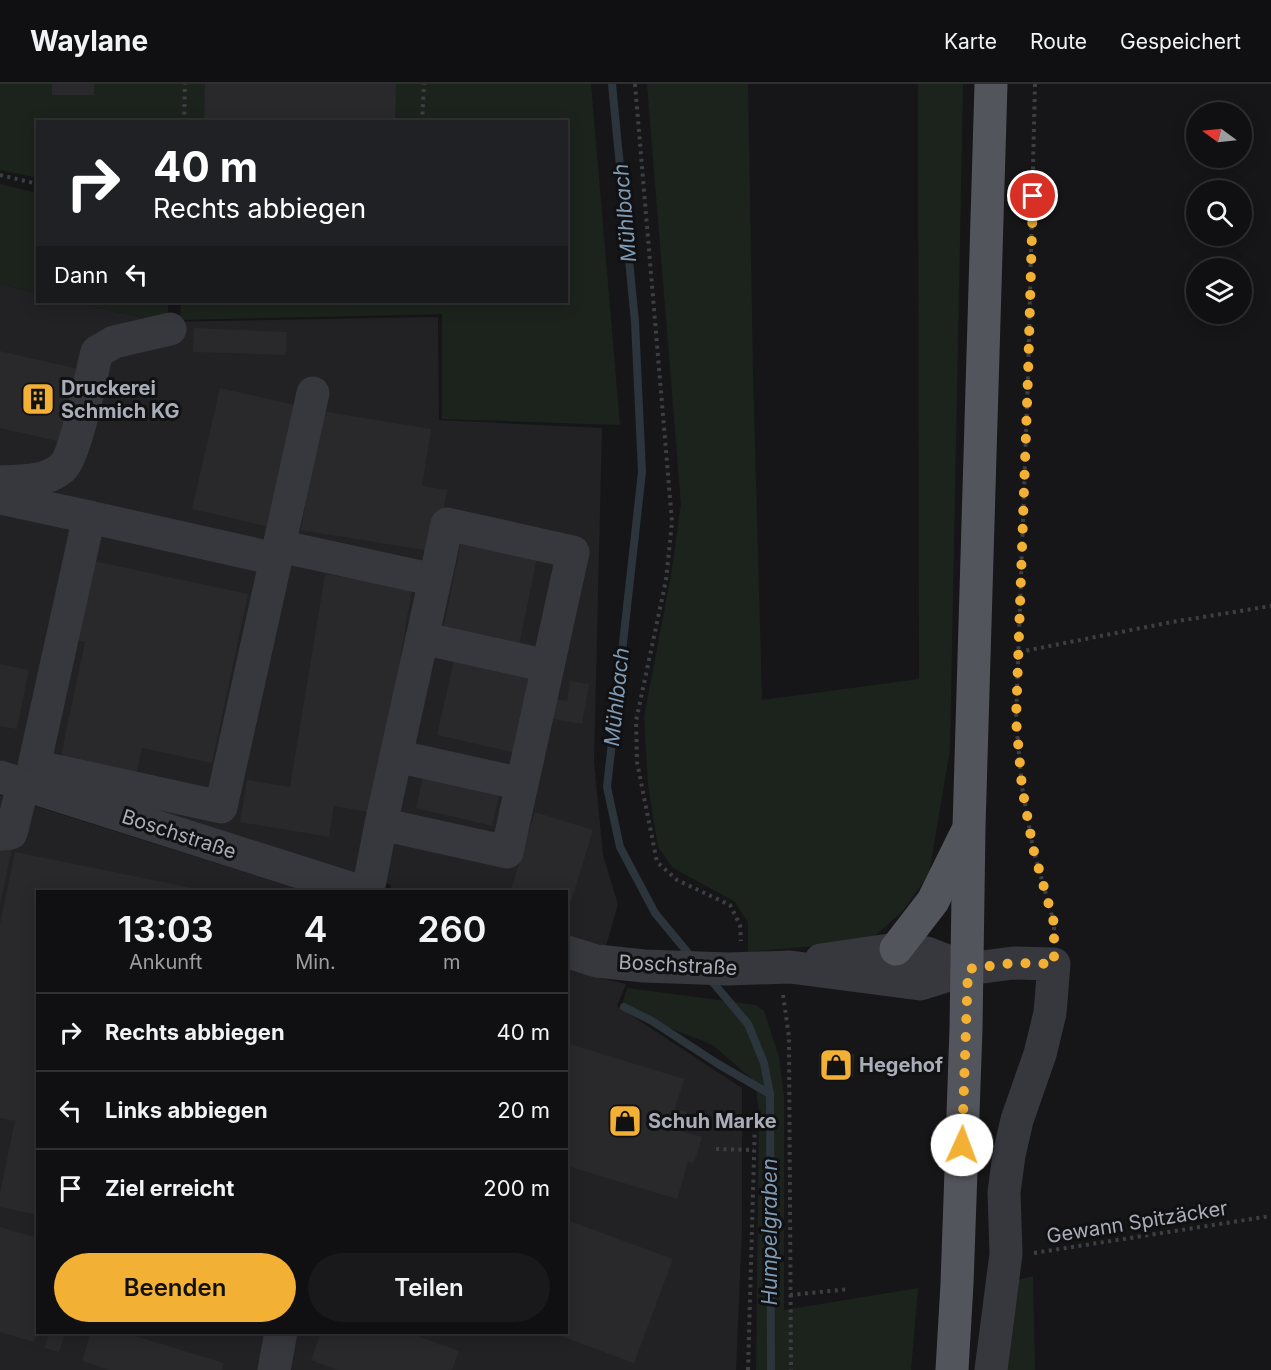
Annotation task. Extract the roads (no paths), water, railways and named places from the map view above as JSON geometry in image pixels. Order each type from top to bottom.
[{"type":"main road","points":[[952,1370],[968,969],[969,827],[991,84]]},
{"type":"main road","points":[[897,949],[933,901],[969,827]]},
{"type":"street","points":[[0,482],[41,479],[63,467],[76,440],[96,352],[114,342],[171,329]]},
{"type":"street","points":[[89,517],[34,766],[221,807],[313,393]]},
{"type":"street","points":[[0,498],[89,517],[435,580]]},
{"type":"street","points":[[368,890],[381,824],[447,524],[573,552],[507,852],[381,824]]},
{"type":"street","points":[[422,638],[548,666]]},
{"type":"street","points":[[396,756],[522,784]]},
{"type":"street","points":[[0,834],[11,833],[11,781]]},
{"type":"street","name":"Boschstraße","points":[[11,781],[356,890]]},
{"type":"street","name":"Boschstraße","points":[[568,952],[597,961],[685,968],[734,969],[784,967],[897,949],[927,953],[968,969]]},
{"type":"street","points":[[968,969],[1013,963],[1054,964],[1050,1013],[1040,1054],[1017,1120],[1009,1155],[1004,1192],[1006,1254],[992,1370]]},
{"type":"street","name":"Boschstraße","points":[[784,967],[920,984],[968,969]]},
{"type":"street","points":[[274,1370],[281,1334]]},
{"type":"waterway","name":"Mühlbach","points":[[612,84],[635,322],[642,472],[607,787],[620,847],[655,913],[693,959]]},
{"type":"waterway","name":"Humpelgraben","points":[[710,979],[748,1024],[764,1063],[770,1094],[771,1370]]},
{"type":"waterway","name":"Mühlbach","points":[[624,1007],[652,1021],[718,1064],[770,1094]]},
{"type":"place","name":"Druckerei Schmich KG","points":[[38,399]]},
{"type":"place","name":"Hegehof","points":[[836,1065]]},
{"type":"place","name":"Schuh Marke","points":[[625,1121]]}]
